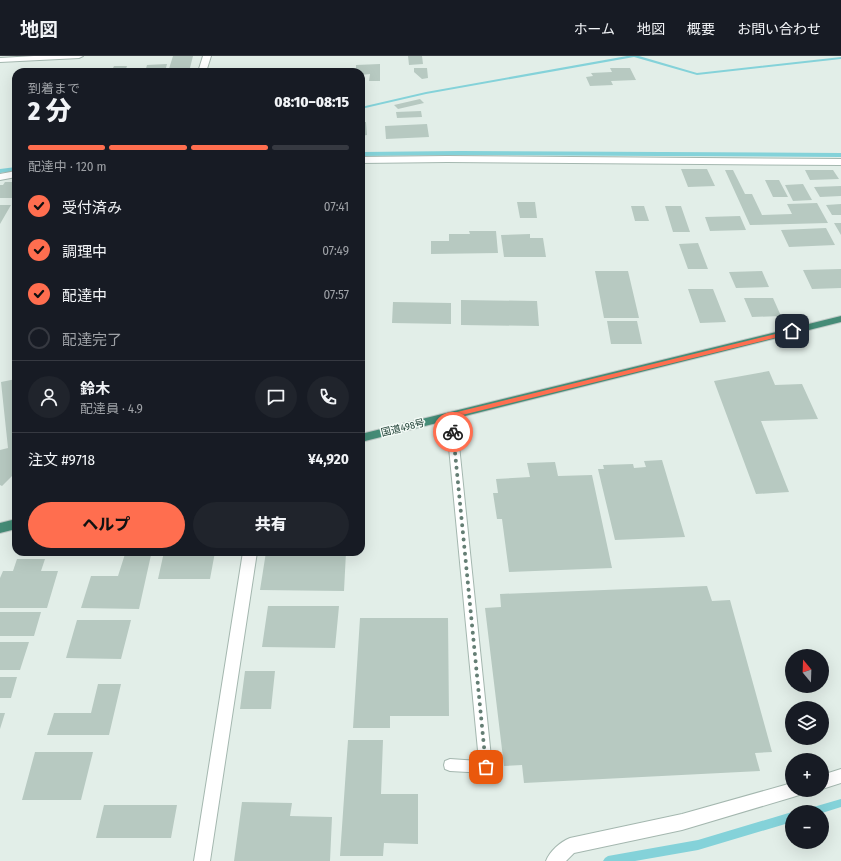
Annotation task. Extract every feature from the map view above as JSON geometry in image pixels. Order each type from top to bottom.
[{"type":"highway","name":"国道498号","points":[[365,437],[841,319]]},
{"type":"highway","points":[[0,528],[12,525]]},
{"type":"street","points":[[0,60],[79,56]]},
{"type":"street","points":[[203,68],[207,56]]},
{"type":"street","points":[[365,160],[447,159],[841,162]]},
{"type":"street","points":[[0,177],[12,175]]},
{"type":"street","points":[[202,861],[249,556]]},
{"type":"street","points":[[829,780],[841,776]]},
{"type":"street","points":[[554,861],[570,846],[682,822],[785,792]]},
{"type":"lane","points":[[450,765],[486,767],[451,416]]},
{"type":"building","points":[[173,56],[193,56],[190,68],[169,68]]},
{"type":"building","points":[[408,56],[422,56],[423,64],[409,65]]},
{"type":"building","points":[[167,64],[166,68],[146,68],[147,65]]},
{"type":"building","points":[[380,64],[380,81],[369,81],[370,74],[365,75],[365,68],[356,68],[356,65]]},
{"type":"building","points":[[114,66],[127,66],[126,68],[113,68]]},
{"type":"building","points":[[414,68],[427,68],[428,78],[422,79],[414,72]]},
{"type":"building","points":[[610,68],[630,68],[636,80],[611,81],[613,85],[590,86],[586,77],[593,76],[591,73],[612,72]]},
{"type":"building","points":[[420,99],[424,103],[398,109],[394,105]]},
{"type":"building","points":[[421,111],[422,117],[397,118],[396,112]]},
{"type":"building","points":[[365,122],[366,122],[367,135],[365,135]]},
{"type":"building","points":[[427,124],[429,137],[386,139],[385,126]]},
{"type":"building","points":[[681,169],[707,169],[715,186],[688,187]]},
{"type":"building","points":[[725,170],[733,170],[745,194],[752,194],[762,215],[792,214],[787,204],[817,203],[828,223],[750,225]]},
{"type":"building","points":[[805,170],[833,170],[839,179],[810,180]]},
{"type":"building","points":[[765,180],[779,180],[788,197],[773,197]]},
{"type":"building","points":[[5,182],[12,182],[12,198],[0,198],[0,185],[3,185]]},
{"type":"building","points":[[803,184],[812,200],[793,201],[785,185]]},
{"type":"building","points":[[841,186],[841,196],[820,197],[814,187]]},
{"type":"building","points":[[517,202],[535,202],[537,218],[520,218]]},
{"type":"building","points":[[841,204],[841,215],[832,215],[826,205]]},
{"type":"building","points":[[0,205],[11,205],[0,224]]},
{"type":"building","points":[[631,206],[644,206],[649,221],[635,221]]},
{"type":"building","points":[[665,206],[681,206],[690,232],[673,232]]},
{"type":"building","points":[[740,216],[746,230],[710,231],[705,217]]},
{"type":"building","points":[[834,223],[841,223],[841,235]]},
{"type":"building","points":[[826,228],[835,245],[789,247],[781,230]]},
{"type":"building","points":[[469,231],[496,231],[498,253],[431,254],[431,241],[449,241],[449,234],[470,234]]},
{"type":"building","points":[[530,234],[530,238],[543,238],[546,257],[504,257],[501,235]]},
{"type":"building","points":[[698,243],[708,269],[688,269],[679,244]]},
{"type":"building","points":[[841,269],[841,288],[812,289],[803,270]]},
{"type":"building","points":[[595,271],[628,271],[639,318],[604,318]]},
{"type":"building","points":[[762,271],[769,287],[736,288],[729,272]]},
{"type":"building","points":[[688,289],[713,289],[726,322],[700,323]]},
{"type":"building","points":[[744,298],[773,298],[781,316],[752,317]]},
{"type":"building","points":[[461,300],[537,301],[539,326],[461,325]]},
{"type":"building","points":[[393,302],[451,303],[451,324],[392,323]]},
{"type":"building","points":[[607,321],[637,321],[642,344],[611,344]]},
{"type":"building","points":[[769,371],[775,385],[802,384],[818,419],[761,421],[789,492],[756,494],[714,381]]},
{"type":"building","points":[[12,380],[12,476],[2,486],[0,485],[0,450],[8,448],[1,382]]},
{"type":"building","points":[[662,460],[685,537],[615,540],[598,469],[604,469],[603,465],[633,464],[634,468],[646,467],[644,461]]},
{"type":"building","points":[[555,462],[558,476],[592,475],[612,568],[509,572],[502,519],[497,519],[493,493],[498,493],[496,479],[530,477],[527,463]]},
{"type":"building","points":[[124,556],[151,556],[139,609],[81,608],[91,576],[118,576]]},
{"type":"building","points":[[163,556],[214,556],[210,579],[158,579]]},
{"type":"building","points":[[265,556],[346,556],[344,591],[260,590]]},
{"type":"building","points":[[17,559],[45,559],[41,571],[58,571],[47,608],[0,608],[0,578],[3,571],[13,571]]},
{"type":"building","points":[[707,586],[712,601],[730,600],[772,752],[755,753],[760,771],[524,783],[522,765],[504,766],[485,608],[501,607],[500,594]]},
{"type":"building","points":[[268,606],[339,606],[335,648],[262,647]]},
{"type":"building","points":[[0,612],[41,612],[34,636],[0,636]]},
{"type":"building","points":[[360,618],[448,618],[449,716],[390,716],[390,728],[353,728]]},
{"type":"building","points":[[77,620],[131,620],[121,659],[66,658]]},
{"type":"building","points":[[0,642],[29,642],[20,670],[0,670]]},
{"type":"building","points":[[245,671],[275,671],[271,709],[240,709]]},
{"type":"building","points":[[0,677],[17,677],[11,698],[0,698]]},
{"type":"building","points":[[98,684],[121,684],[109,735],[47,735],[54,713],[91,713]]},
{"type":"building","points":[[0,713],[5,713],[0,729]]},
{"type":"building","points":[[348,740],[383,740],[381,794],[418,794],[418,844],[384,843],[383,856],[340,856]]},
{"type":"building","points":[[35,752],[93,752],[81,800],[22,800]]},
{"type":"building","points":[[242,802],[292,803],[290,816],[332,817],[330,861],[234,861]]},
{"type":"building","points":[[104,805],[177,805],[171,838],[96,838]]},
{"type":"waterway","points":[[365,107],[426,93],[634,56],[697,74],[841,58]]},
{"type":"waterway","points":[[365,154],[841,155]]},
{"type":"waterway","points":[[0,171],[12,170]]},
{"type":"waterway","points":[[829,806],[841,803]]},
{"type":"waterway","points":[[608,861],[698,845],[785,819]]},
{"type":"way so far","points":[[453,432],[486,767]]},
{"type":"route","points":[[453,432],[451,416],[792,331]]}]
